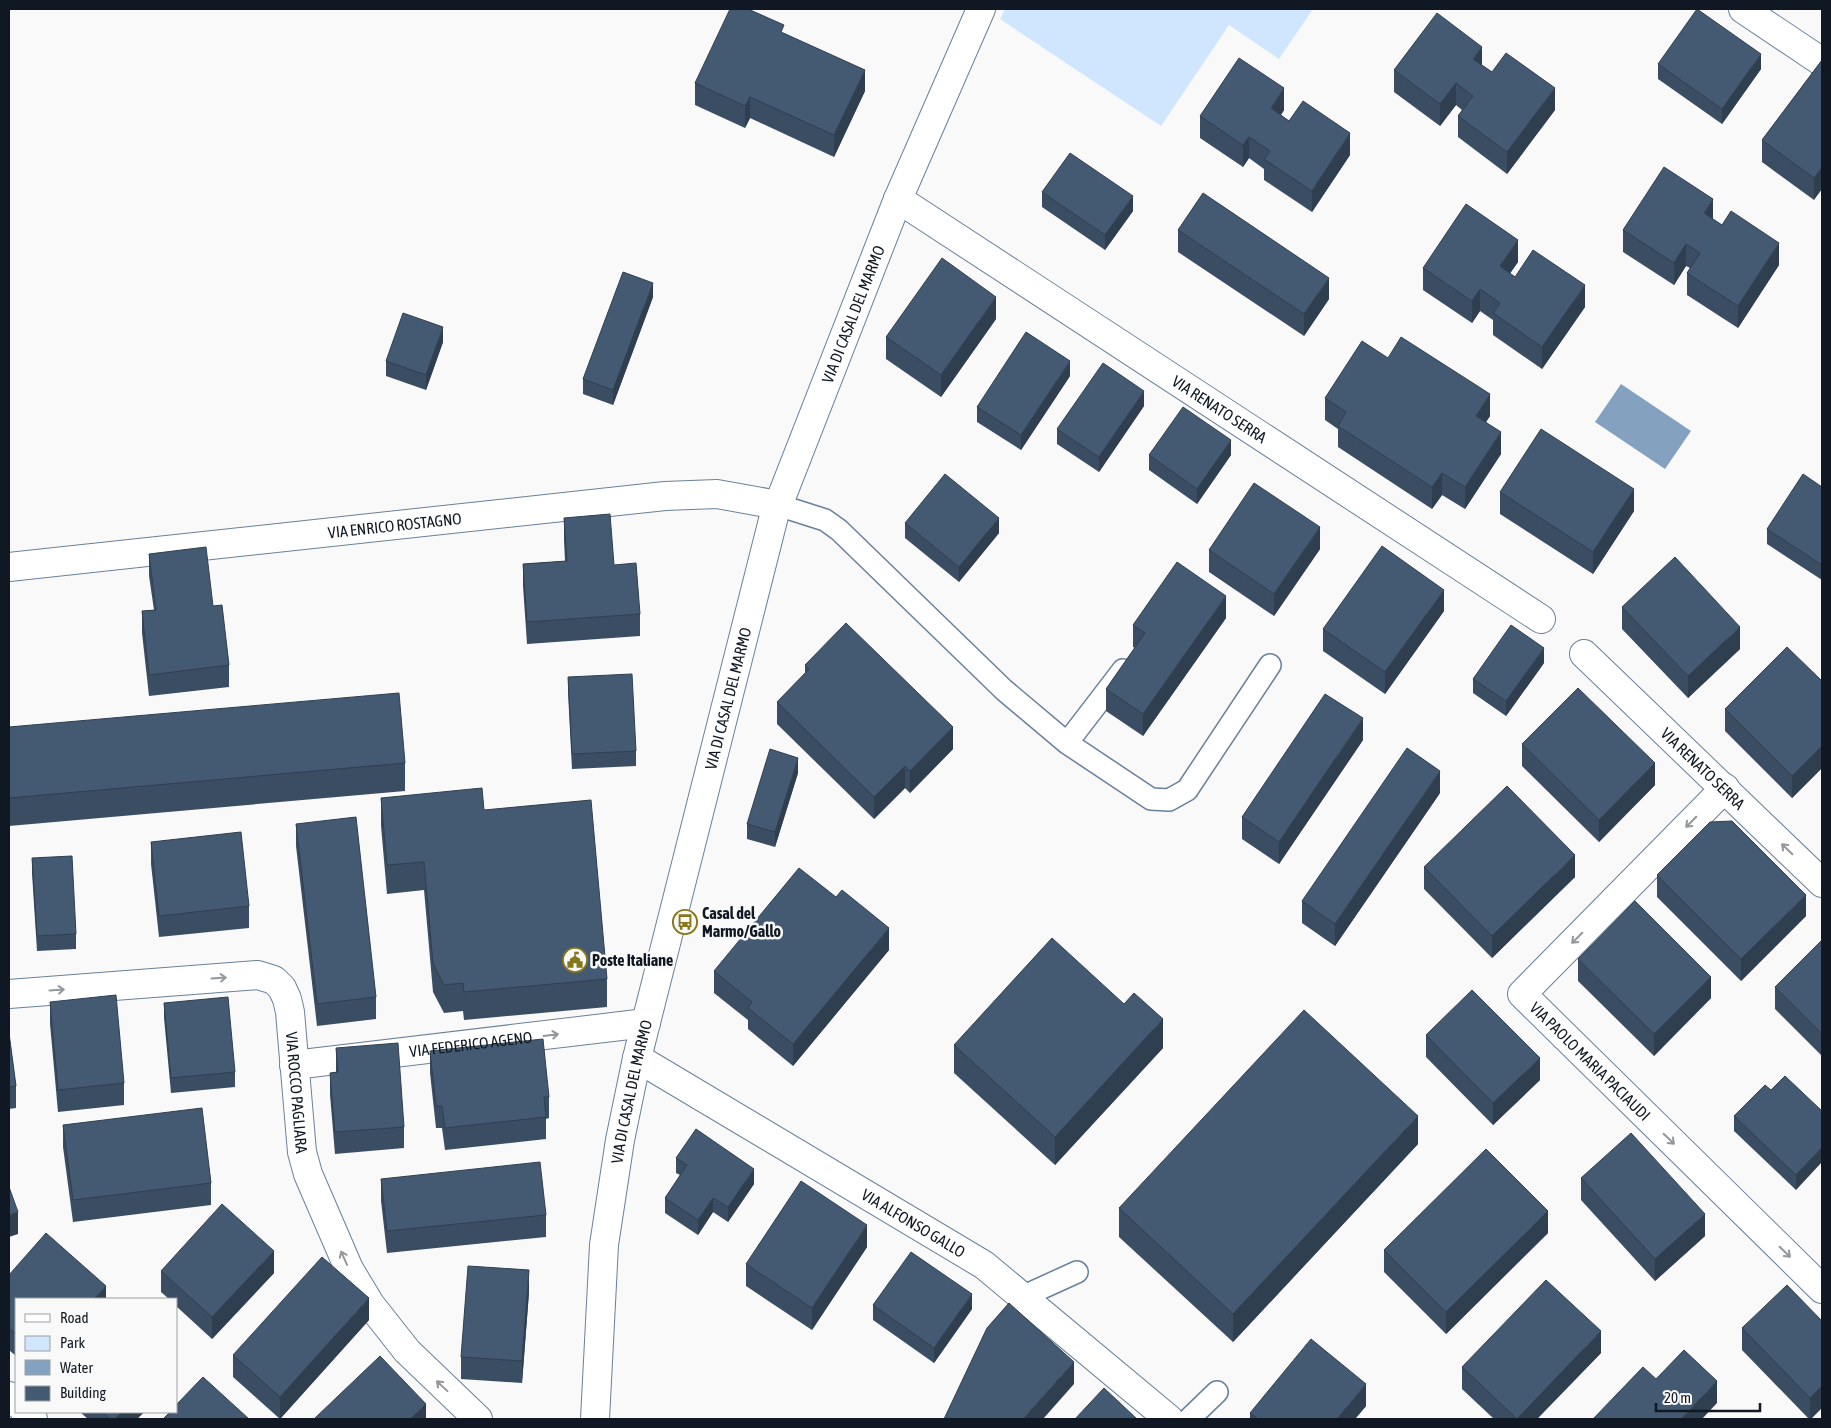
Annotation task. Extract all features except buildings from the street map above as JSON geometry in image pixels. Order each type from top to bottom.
[{"type":"street","name":"VIA DI CASAL DEL MARMO","points":[[594,1419],[604,1245],[620,1140],[637,1058],[778,505],[898,199],[981,9]]},
{"type":"street","points":[[1743,9],[1822,62]]},
{"type":"street","name":"VIA RENATO SERRA","points":[[898,199],[1541,619]]},
{"type":"street","name":"VIA ENRICO ROSTAGNO","points":[[9,567],[665,496],[716,494],[778,505]]},
{"type":"street","name":"VIA RENATO SERRA","points":[[1584,654],[1822,883]]},
{"type":"street","name":"VIA PAOLO MARIA PACIAUDI","points":[[1725,788],[1522,994],[1822,1288]]},
{"type":"street","name":"VIA ROCCO PAGLIARA","points":[[9,994],[264,975],[278,984],[290,1012],[302,1152],[308,1174],[349,1269],[370,1304],[407,1351],[478,1419]]},
{"type":"street","name":"VIA FEDERICO AGENO","points":[[294,1065],[646,1023]]},
{"type":"street","name":"VIA ALFONSO GALLO","points":[[637,1058],[984,1265],[1169,1419]]},
{"type":"lane","points":[[778,505],[825,520],[839,530],[1004,690],[1067,743],[1151,799],[1169,800],[1187,790],[1270,665]]},
{"type":"lane","points":[[1067,743],[1132,659]]},
{"type":"lane","points":[[1022,1297],[1077,1272]]},
{"type":"lane","points":[[1189,1419],[1217,1392]]},
{"type":"green space","points":[[1005,9],[1313,9],[1279,59],[1229,25],[1161,126],[1000,19]]},
{"type":"water","points":[[1621,384],[1691,431],[1665,469],[1595,422]]},
{"type":"place","name":"Casal del Marmo/Gallo","points":[[685,922]]},
{"type":"place","name":"Poste Italiane","points":[[575,960]]}]
